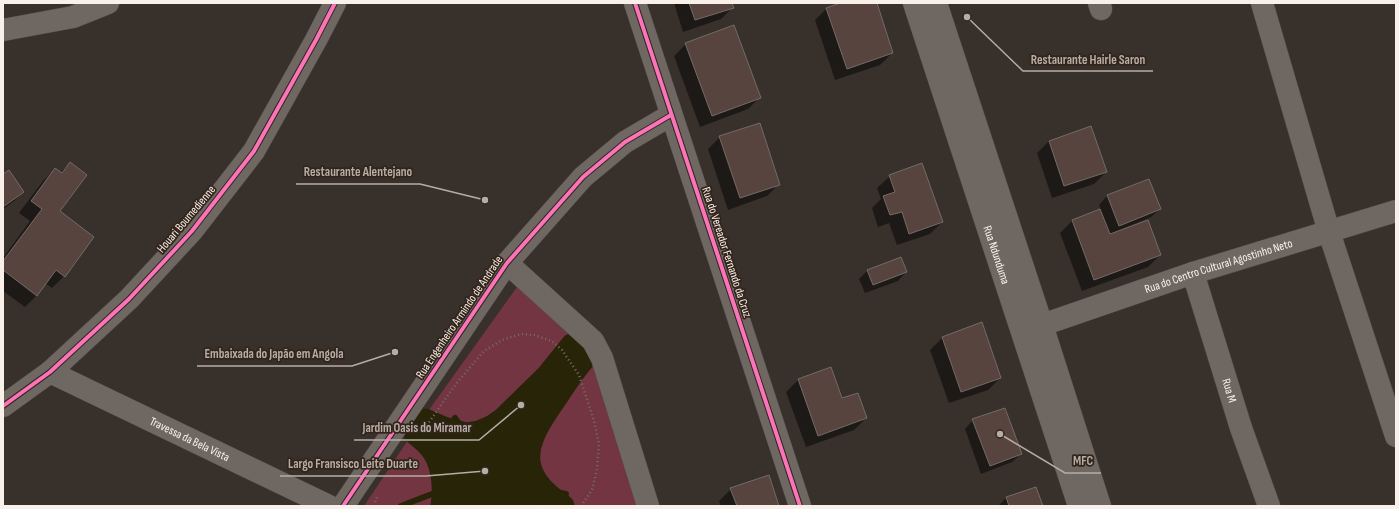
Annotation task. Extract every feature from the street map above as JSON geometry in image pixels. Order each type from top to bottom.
[{"type":"street","points":[[3,30],[73,16],[108,3]]},
{"type":"street","name":"Houari Boumedienne","points":[[3,406],[50,372],[129,299],[192,231],[254,151],[335,3]]},
{"type":"street","name":"Rua do Vereador Fernando da Cruz","points":[[635,3],[800,506]]},
{"type":"street","name":"Rua Ndunduma","points":[[914,3],[1079,506]]},
{"type":"street","name":"Rua Ndunduma","points":[[936,3],[1100,506]]},
{"type":"street","points":[[1262,3],[1329,232],[1396,436]]},
{"type":"street","name":"Rua Engenheiro Armindo de Andrade","points":[[343,506],[507,263],[583,177],[625,142],[671,115]]},
{"type":"street","name":"Rua do Centro Cultural Agostinho Neto","points":[[1042,325],[1193,273],[1396,211]]},
{"type":"street","points":[[507,263],[593,342],[602,358],[648,506]]},
{"type":"street","name":"Rua M","points":[[1193,273],[1241,428],[1269,506]]},
{"type":"street","name":"Travessa da Bela Vista","points":[[50,372],[329,506]]},
{"type":"path","points":[[431,419],[470,367],[484,351],[502,340],[521,334],[534,335],[552,341],[562,350],[578,375],[594,421],[599,444],[597,469],[592,490],[581,506]]},
{"type":"shaded area","points":[[517,287],[558,319],[595,360],[639,506],[364,506],[416,428]]},
{"type":"shaded area","points":[[572,345],[585,358],[577,367],[536,429],[532,438],[529,458],[530,467],[535,479],[547,494],[563,506],[442,506],[443,482],[440,466],[434,452],[426,442],[415,433],[425,420],[444,428],[466,434],[479,432],[493,426],[503,419],[547,376]]},
{"type":"building","points":[[689,3],[732,3],[734,8],[695,20]]},
{"type":"building","points":[[840,3],[877,3],[893,53],[847,69],[826,8]]},
{"type":"building","points":[[734,25],[761,98],[712,116],[685,43]]},
{"type":"building","points":[[760,123],[780,185],[740,198],[719,136]]},
{"type":"building","points":[[1091,126],[1107,172],[1064,186],[1049,141]]},
{"type":"building","points":[[70,162],[87,175],[60,211],[94,237],[65,277],[56,270],[37,296],[3,270],[3,261],[42,209],[31,201],[55,168],[62,173]]},
{"type":"building","points":[[922,163],[943,222],[909,234],[902,212],[890,215],[883,196],[895,192],[889,175]]},
{"type":"building","points":[[9,170],[24,192],[3,207],[3,174]]},
{"type":"building","points":[[1149,179],[1161,209],[1119,226],[1107,195]]},
{"type":"building","points":[[1100,209],[1110,234],[1148,220],[1161,255],[1094,280],[1072,220]]},
{"type":"building","points":[[901,257],[907,272],[873,285],[867,270]]},
{"type":"building","points":[[982,322],[1001,378],[961,392],[942,337]]},
{"type":"building","points":[[831,367],[842,398],[858,393],[867,418],[818,436],[798,379]]},
{"type":"building","points":[[1005,408],[1022,454],[990,466],[972,419]]},
{"type":"building","points":[[769,475],[779,506],[737,506],[730,488]]},
{"type":"building","points":[[1036,487],[1043,506],[1009,506],[1006,497]]},
{"type":"waterway","points":[[442,506],[443,482],[440,466],[434,452],[426,442],[415,433],[425,420],[444,428],[466,434],[479,432],[493,426],[503,419],[547,376],[572,345],[585,358],[577,367],[536,429],[532,438],[529,458],[530,467],[535,479],[547,494],[563,506]]},
{"type":"waterway","points":[[517,409],[527,389]]},
{"type":"waterway","points":[[455,418],[470,439]]},
{"type":"waterway","points":[[401,506],[450,487]]},
{"type":"waterway","points":[[536,488],[566,494]]},
{"type":"cycle path","points":[[3,406],[50,372],[129,299],[192,231],[254,151],[335,3]]},
{"type":"cycle path","points":[[635,3],[800,506]]},
{"type":"cycle path","points":[[343,506],[507,263],[583,177],[625,142],[671,115]]},
{"type":"place","name":"Restaurante Hairle Saron","points":[[967,17]]},
{"type":"place","name":"Restaurante Alentejano","points":[[485,200]]},
{"type":"place","name":"Embaixada do Japão em Angola","points":[[395,352]]},
{"type":"place","name":"Jardim Oasis do Miramar","points":[[521,405]]},
{"type":"place","name":"MFC","points":[[1000,434]]},
{"type":"place","name":"Largo Fransisco Leite Duarte","points":[[485,471]]}]
